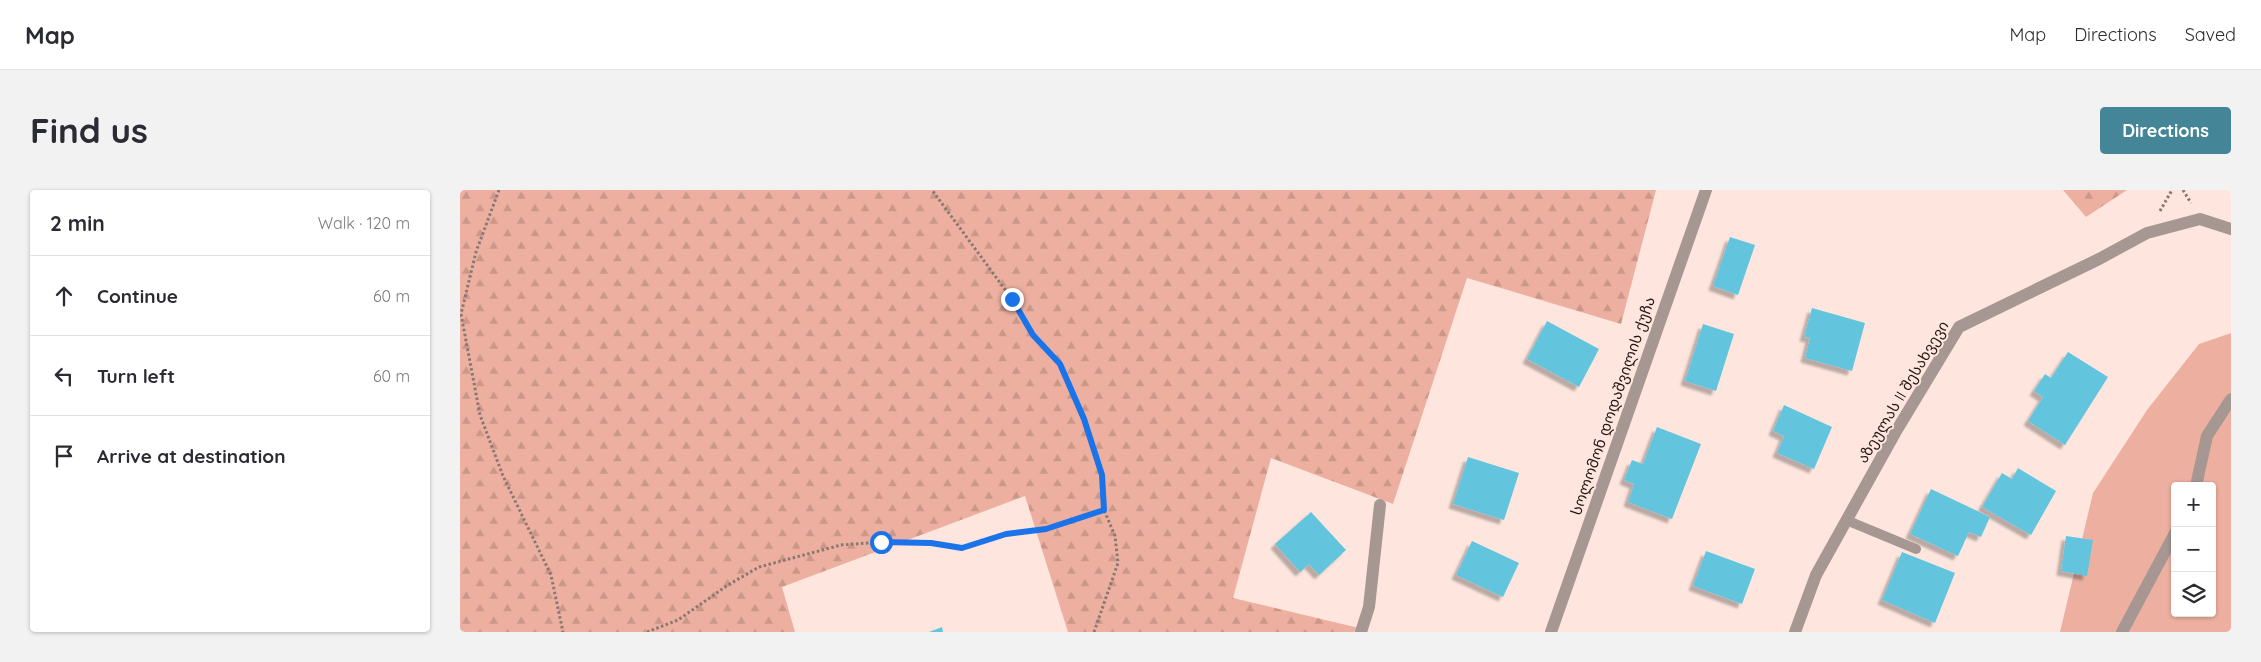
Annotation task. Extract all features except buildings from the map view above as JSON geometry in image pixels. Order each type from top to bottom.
[{"type":"street","name":"სოლომონ დოდაშვილის ქუჩა","points":[[1552,632],[1706,190]]},
{"type":"street","name":"აზეულას II შესახვევი","points":[[1795,632],[1816,575],[1895,433],[1959,327],[2099,259],[2147,233],[2200,219],[2231,229]]},
{"type":"street","points":[[2197,482],[2207,436],[2231,400]]},
{"type":"street","points":[[1361,632],[1369,607],[1380,505]]},
{"type":"street","points":[[2122,632],[2171,540]]},
{"type":"lane","points":[[1846,520],[1916,549]]},
{"type":"path","points":[[499,190],[476,252],[461,314],[480,415],[503,476],[550,576],[563,632]]},
{"type":"path","points":[[932,190],[1012,299],[1033,335],[1060,364],[1084,419],[1102,475],[1104,510],[1115,536],[1118,563],[1094,632]]},
{"type":"path","points":[[647,632],[678,620],[728,585],[759,568],[841,545],[881,542],[931,543],[962,548],[1006,534],[1046,529],[1104,510]]},
{"type":"green space","points":[[460,190],[1656,190],[1621,324],[1467,278],[1393,504],[1271,458],[1233,598],[1359,628],[1354,632],[1068,632],[1025,496],[782,587],[795,632],[460,632]]},
{"type":"green space","points":[[2063,190],[2127,190],[2086,217]]},
{"type":"green space","points":[[2231,333],[2231,632],[2060,632],[2093,493],[2147,410],[2199,344]]},
{"type":"route","points":[[881,542],[931,543],[962,548],[1006,534],[1046,529],[1104,510],[1102,475],[1084,419],[1060,364],[1033,335],[1012,299]]}]
